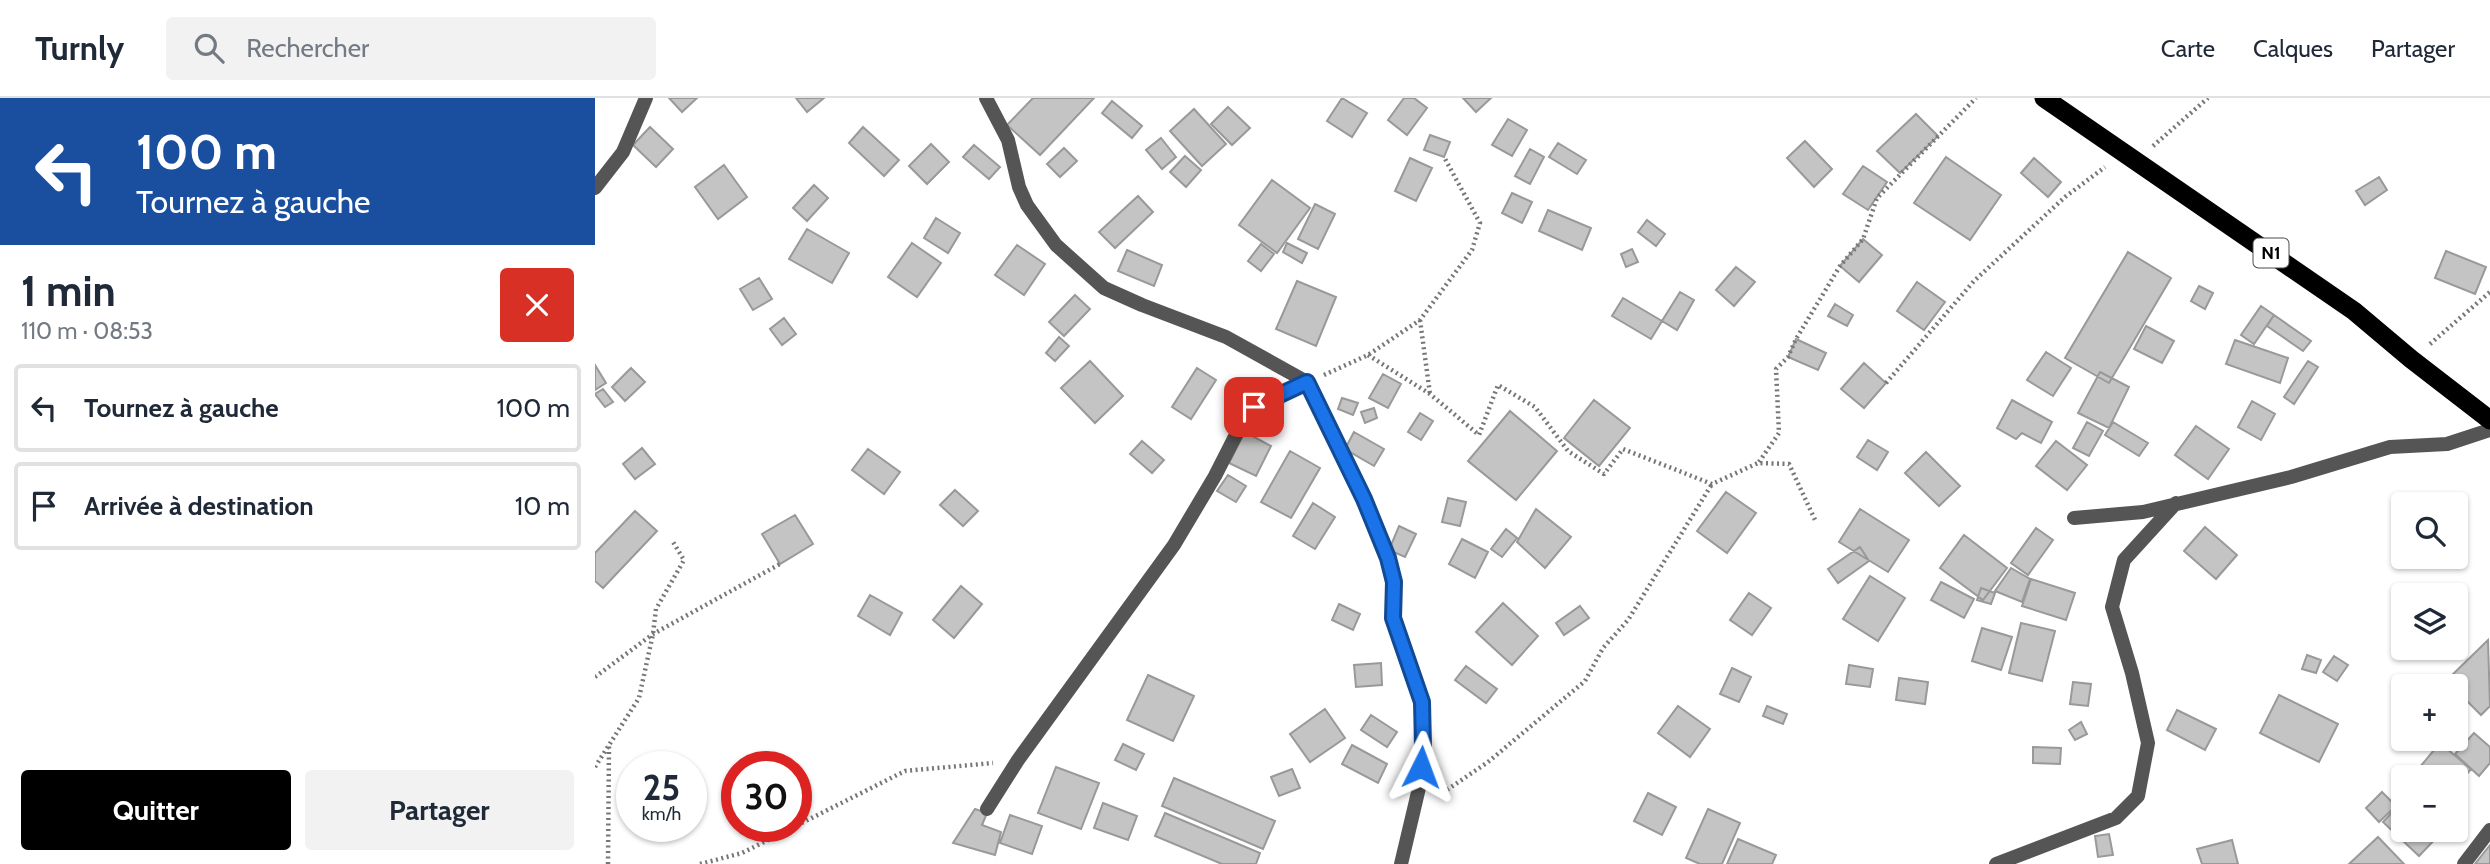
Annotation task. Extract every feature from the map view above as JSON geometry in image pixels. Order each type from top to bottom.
[{"type":"highway","name":"N1","points":[[2044,98],[2354,311],[2490,420]]},
{"type":"street","points":[[595,188],[623,152],[646,98]]},
{"type":"street","points":[[986,98],[1008,140],[1027,205],[1056,245],[1104,288],[1226,337],[1307,382],[1364,499],[1388,558],[1394,582],[1393,618],[1422,702],[1423,747],[1419,788],[1401,864]]},
{"type":"street","points":[[987,809],[1018,760],[1174,545],[1215,476],[1244,419],[1254,407],[1307,382]]},
{"type":"street","points":[[2074,518],[2143,512],[2291,477],[2390,447],[2447,444],[2490,430]]},
{"type":"street","points":[[1996,864],[2116,818],[2138,796],[2148,743],[2132,673],[2112,607],[2124,559],[2176,503]]},
{"type":"street","points":[[2463,864],[2490,830]]},
{"type":"path","points":[[1758,463],[1779,433],[1776,369],[1788,357],[1840,266],[1863,239],[1877,198],[1976,98]]},
{"type":"path","points":[[1886,383],[1974,281],[2065,197],[2131,156],[2208,98]]},
{"type":"path","points":[[1307,382],[1369,355],[1419,320],[1472,250],[1480,223],[1444,157]]},
{"type":"path","points":[[2411,359],[2490,292]]},
{"type":"path","points":[[1419,320],[1430,394]]},
{"type":"path","points":[[1369,355],[1430,394],[1479,435],[1498,385],[1535,407],[1568,451],[1604,474],[1623,449],[1712,484]]},
{"type":"path","points":[[1413,813],[1488,762],[1585,681],[1603,648],[1628,620],[1712,484],[1758,463],[1789,464],[1816,522]]},
{"type":"path","points":[[595,767],[639,698],[656,609],[684,560],[673,542]]},
{"type":"path","points":[[595,677],[653,634],[780,564]]},
{"type":"path","points":[[608,864],[609,745]]},
{"type":"path","points":[[700,864],[743,853],[905,771],[1018,760]]},
{"type":"building","points":[[669,98],[697,98],[682,112]]},
{"type":"building","points":[[796,98],[824,98],[807,112]]},
{"type":"building","points":[[1033,98],[1094,98],[1040,155],[1007,125]]},
{"type":"building","points":[[1342,98],[1367,113],[1352,137],[1327,121]]},
{"type":"building","points":[[1404,98],[1414,98],[1427,108],[1407,135],[1388,120]]},
{"type":"building","points":[[1463,98],[1491,98],[1476,112]]},
{"type":"building","points":[[1112,101],[1142,126],[1132,138],[1102,113]]},
{"type":"building","points":[[1228,107],[1250,128],[1232,145],[1211,124]]},
{"type":"building","points":[[1194,109],[1226,144],[1202,166],[1170,131]]},
{"type":"building","points":[[1916,114],[1938,136],[1900,173],[1877,151]]},
{"type":"building","points":[[1508,119],[1527,130],[1512,156],[1492,145]]},
{"type":"building","points":[[650,127],[673,149],[656,167],[633,145]]},
{"type":"building","points":[[863,127],[899,160],[884,176],[849,143]]},
{"type":"building","points":[[1430,135],[1450,142],[1444,157],[1424,150]]},
{"type":"building","points":[[1161,138],[1176,157],[1162,169],[1146,150]]},
{"type":"building","points":[[1805,141],[1832,169],[1814,187],[1787,158]]},
{"type":"building","points":[[1558,143],[1586,160],[1577,174],[1549,157]]},
{"type":"building","points":[[931,144],[949,162],[927,184],[909,166]]},
{"type":"building","points":[[974,145],[1000,167],[989,179],[963,157]]},
{"type":"building","points":[[1064,148],[1077,161],[1060,177],[1047,164]]},
{"type":"building","points":[[1530,149],[1544,157],[1530,184],[1515,176]]},
{"type":"building","points":[[1185,156],[1201,170],[1186,187],[1170,172]]},
{"type":"building","points":[[1946,157],[2001,195],[1970,240],[1914,203]]},
{"type":"building","points":[[1410,158],[1432,168],[1416,201],[1395,191]]},
{"type":"building","points":[[2034,158],[2061,182],[2048,197],[2021,173]]},
{"type":"building","points":[[724,165],[747,197],[718,219],[695,187]]},
{"type":"building","points":[[1863,166],[1887,182],[1868,210],[1843,194]]},
{"type":"building","points":[[2379,177],[2387,190],[2365,205],[2356,191]]},
{"type":"building","points":[[1272,180],[1310,208],[1277,253],[1239,225]]},
{"type":"building","points":[[814,185],[828,198],[807,221],[793,208]]},
{"type":"building","points":[[1512,193],[1532,202],[1522,223],[1502,213]]},
{"type":"building","points":[[1138,196],[1153,212],[1115,248],[1099,232]]},
{"type":"building","points":[[1315,204],[1335,214],[1318,249],[1298,239]]},
{"type":"building","points":[[1548,210],[1591,228],[1582,250],[1539,231]]},
{"type":"building","points":[[936,218],[960,233],[948,253],[924,238]]},
{"type":"building","points":[[1647,220],[1665,234],[1656,246],[1638,232]]},
{"type":"building","points":[[807,229],[849,253],[832,283],[789,259]]},
{"type":"building","points":[[1863,239],[1882,255],[1859,282],[1840,266]]},
{"type":"building","points":[[912,243],[941,263],[917,297],[888,277]]},
{"type":"building","points":[[1287,243],[1307,253],[1302,263],[1283,252]]},
{"type":"building","points":[[1261,244],[1274,254],[1261,271],[1248,261]]},
{"type":"building","points":[[1017,245],[1045,264],[1024,295],[995,275]]},
{"type":"building","points":[[1632,249],[1638,262],[1626,267],[1621,254]]},
{"type":"building","points":[[1127,250],[1162,265],[1154,286],[1118,271]]},
{"type":"building","points":[[2446,251],[2486,267],[2475,294],[2435,278]]},
{"type":"building","points":[[2128,252],[2171,278],[2109,383],[2065,358]]},
{"type":"building","points":[[1736,267],[1755,282],[1734,306],[1716,290]]},
{"type":"building","points":[[759,278],[772,299],[753,310],[740,289]]},
{"type":"building","points":[[1297,281],[1336,297],[1316,346],[1276,329]]},
{"type":"building","points":[[1917,282],[1945,302],[1924,330],[1897,311]]},
{"type":"building","points":[[2199,286],[2213,293],[2205,309],[2191,301]]},
{"type":"building","points":[[1680,292],[1694,300],[1677,330],[1662,321]]},
{"type":"building","points":[[1075,295],[1090,309],[1064,336],[1049,322]]},
{"type":"building","points":[[1623,298],[1662,321],[1651,339],[1612,316]]},
{"type":"building","points":[[1835,304],[1853,315],[1847,326],[1828,316]]},
{"type":"building","points":[[2261,306],[2274,315],[2254,344],[2241,335]]},
{"type":"building","points":[[2274,315],[2311,341],[2303,351],[2267,326]]},
{"type":"building","points":[[784,318],[796,334],[782,345],[770,329]]},
{"type":"building","points":[[2146,326],[2174,341],[2162,363],[2134,349]]},
{"type":"building","points":[[1059,337],[1069,346],[1055,361],[1046,353]]},
{"type":"building","points":[[1796,339],[1826,353],[1818,370],[1788,357]]},
{"type":"building","points":[[2235,340],[2288,358],[2280,383],[2226,364]]},
{"type":"building","points":[[2046,352],[2071,368],[2053,396],[2027,380]]},
{"type":"building","points":[[1090,361],[1123,396],[1095,423],[1061,388]]},
{"type":"building","points":[[2308,361],[2318,367],[2294,404],[2284,397]]},
{"type":"building","points":[[1864,363],[1886,383],[1864,408],[1841,389]]},
{"type":"building","points":[[595,365],[606,383],[595,390]]},
{"type":"building","points":[[631,368],[645,382],[625,401],[612,387]]},
{"type":"building","points":[[1197,368],[1216,380],[1191,419],[1172,407]]},
{"type":"building","points":[[2100,372],[2129,387],[2109,428],[2078,413]]},
{"type":"building","points":[[1383,374],[1401,384],[1388,408],[1369,398]]},
{"type":"building","points":[[603,389],[613,402],[605,407],[595,394]]},
{"type":"building","points":[[1342,398],[1358,403],[1353,415],[1338,409]]},
{"type":"building","points":[[1594,400],[1630,428],[1599,466],[1564,438]]},
{"type":"building","points":[[2012,400],[2052,422],[2041,443],[2022,433],[2016,439],[1997,428]]},
{"type":"building","points":[[2252,401],[2275,414],[2261,440],[2238,427]]},
{"type":"building","points":[[1374,408],[1377,418],[1365,423],[1361,412]]},
{"type":"building","points":[[1510,411],[1557,451],[1516,500],[1468,461]]},
{"type":"building","points":[[1420,413],[1433,421],[1421,440],[1408,432]]},
{"type":"building","points":[[2087,422],[2103,431],[2089,456],[2073,448]]},
{"type":"building","points":[[2113,422],[2148,443],[2139,456],[2105,435]]},
{"type":"building","points":[[2196,426],[2229,449],[2208,479],[2175,455]]},
{"type":"building","points":[[1245,432],[1271,446],[1256,476],[1229,463]]},
{"type":"building","points":[[1354,432],[1384,449],[1374,466],[1345,449]]},
{"type":"building","points":[[1868,440],[1888,452],[1877,470],[1857,457]]},
{"type":"building","points":[[1142,441],[1164,460],[1152,473],[1130,454]]},
{"type":"building","points":[[2056,441],[2087,465],[2067,490],[2036,466]]},
{"type":"building","points":[[642,448],[655,464],[635,479],[623,464]]},
{"type":"building","points":[[868,449],[900,472],[884,494],[852,470]]},
{"type":"building","points":[[1290,451],[1320,468],[1291,518],[1261,502]]},
{"type":"building","points":[[1926,452],[1960,486],[1939,506],[1905,473]]},
{"type":"building","points":[[1228,475],[1246,486],[1236,502],[1217,491]]},
{"type":"building","points":[[955,490],[978,511],[963,526],[940,505]]},
{"type":"building","points":[[1726,492],[1756,513],[1727,553],[1697,531]]},
{"type":"building","points":[[1448,498],[1466,502],[1460,526],[1442,522]]},
{"type":"building","points":[[1313,503],[1335,517],[1315,549],[1293,536]]},
{"type":"building","points":[[1536,509],[1571,537],[1545,568],[1517,542]]},
{"type":"building","points":[[1860,509],[1909,540],[1888,572],[1839,542]]},
{"type":"building","points":[[635,511],[657,531],[603,588],[595,581],[595,553]]},
{"type":"building","points":[[795,515],[813,544],[780,564],[762,534]]},
{"type":"building","points":[[1399,526],[1416,534],[1405,557],[1389,550]]},
{"type":"building","points":[[2205,527],[2237,555],[2216,579],[2184,551]]},
{"type":"building","points":[[2036,528],[2053,540],[2028,575],[2011,563]]},
{"type":"building","points":[[1506,529],[1517,538],[1502,557],[1491,549]]},
{"type":"building","points":[[1964,535],[2007,568],[1983,600],[1940,568]]},
{"type":"building","points":[[1462,539],[1488,552],[1475,578],[1449,564]]},
{"type":"building","points":[[1860,547],[1869,561],[1838,583],[1828,569]]},
{"type":"building","points":[[2011,568],[2030,579],[2022,602],[1995,591]]},
{"type":"building","points":[[1870,576],[1905,598],[1878,641],[1843,619]]},
{"type":"building","points":[[2031,579],[2075,593],[2066,620],[2022,606]]},
{"type":"building","points":[[1941,582],[1974,599],[1964,618],[1931,600]]},
{"type":"building","points":[[961,586],[982,604],[954,638],[933,620]]},
{"type":"building","points":[[1981,588],[1995,593],[1991,604],[1977,600]]},
{"type":"building","points":[[1749,593],[1771,608],[1752,635],[1730,620]]},
{"type":"building","points":[[870,595],[902,613],[890,635],[858,616]]},
{"type":"building","points":[[1503,603],[1538,636],[1512,665],[1476,632]]},
{"type":"building","points":[[1339,604],[1360,614],[1353,630],[1332,620]]},
{"type":"building","points":[[1580,606],[1589,618],[1564,635],[1556,623]]},
{"type":"building","points":[[2021,623],[2055,631],[2042,681],[2009,673]]},
{"type":"building","points":[[1982,628],[2012,637],[2001,670],[1972,661]]},
{"type":"building","points":[[2488,640],[2490,706],[2481,715],[2468,702],[2468,674],[2453,674]]},
{"type":"building","points":[[2307,655],[2321,660],[2316,673],[2302,669]]},
{"type":"building","points":[[2334,656],[2348,665],[2337,681],[2323,672]]},
{"type":"building","points":[[1381,663],[1382,685],[1356,687],[1354,665]]},
{"type":"building","points":[[1849,665],[1873,669],[1870,687],[1846,684]]},
{"type":"building","points":[[1466,666],[1497,689],[1486,703],[1455,680]]},
{"type":"building","points":[[1732,668],[1751,677],[1739,702],[1720,694]]},
{"type":"building","points":[[1148,675],[1194,696],[1173,741],[1127,720]]},
{"type":"building","points":[[1899,678],[1928,682],[1925,704],[1896,700]]},
{"type":"building","points":[[2073,682],[2091,684],[2088,706],[2070,704]]},
{"type":"building","points":[[2279,695],[2338,724],[2319,762],[2260,733]]},
{"type":"building","points":[[1678,706],[1710,729],[1690,757],[1658,733]]},
{"type":"building","points":[[1767,706],[1787,714],[1783,724],[1763,716]]},
{"type":"building","points":[[1325,709],[1345,738],[1310,762],[1290,734]]},
{"type":"building","points":[[2177,710],[2216,729],[2205,750],[2167,730]]},
{"type":"building","points":[[1371,715],[1397,732],[1387,747],[1361,730]]},
{"type":"building","points":[[2081,722],[2087,734],[2075,740],[2069,730]]},
{"type":"building","points":[[2474,733],[2490,747],[2490,763],[2479,776],[2455,754],[2458,751],[2468,751],[2468,740]]},
{"type":"building","points":[[1123,744],[1144,754],[1136,770],[1115,760]]},
{"type":"building","points":[[1352,745],[1387,764],[1378,783],[1342,764]]},
{"type":"building","points":[[2033,747],[2061,748],[2060,764],[2033,763]]},
{"type":"building","points":[[2433,751],[2450,751],[2466,765],[2422,765]]},
{"type":"building","points":[[1056,767],[1099,783],[1081,829],[1038,813]]},
{"type":"building","points":[[1292,769],[1300,788],[1279,796],[1271,777]]},
{"type":"building","points":[[1174,778],[1275,821],[1263,849],[1162,806]]},
{"type":"building","points":[[2382,792],[2391,801],[2391,811],[2379,822],[2366,808]]},
{"type":"building","points":[[1648,793],[1676,807],[1662,835],[1634,821]]},
{"type":"building","points":[[1103,803],[1137,816],[1128,840],[1094,828]]},
{"type":"building","points":[[975,809],[987,813],[982,825],[1001,832],[995,855],[953,843]]},
{"type":"building","points":[[1708,809],[1740,823],[1722,864],[1700,864],[1686,858]]},
{"type":"building","points":[[1165,813],[1260,853],[1256,864],[1222,864],[1155,836]]},
{"type":"building","points":[[2391,814],[2391,830],[2383,822]]},
{"type":"building","points":[[1010,815],[1042,826],[1032,854],[1000,843]]},
{"type":"building","points":[[2109,834],[2113,855],[2098,857],[2095,836]]},
{"type":"building","points":[[2378,837],[2404,864],[2349,864]]},
{"type":"building","points":[[1738,839],[1776,855],[1772,864],[1727,864]]},
{"type":"building","points":[[2232,840],[2238,864],[2202,864],[2197,849]]},
{"type":"building","points":[[2404,842],[2432,842],[2419,856]]},
{"type":"building","points":[[2490,845],[2490,864],[2475,864]]},
{"type":"route","points":[[1254,407],[1307,382],[1364,499],[1388,558],[1394,582],[1393,618],[1422,702],[1421,767]]}]
